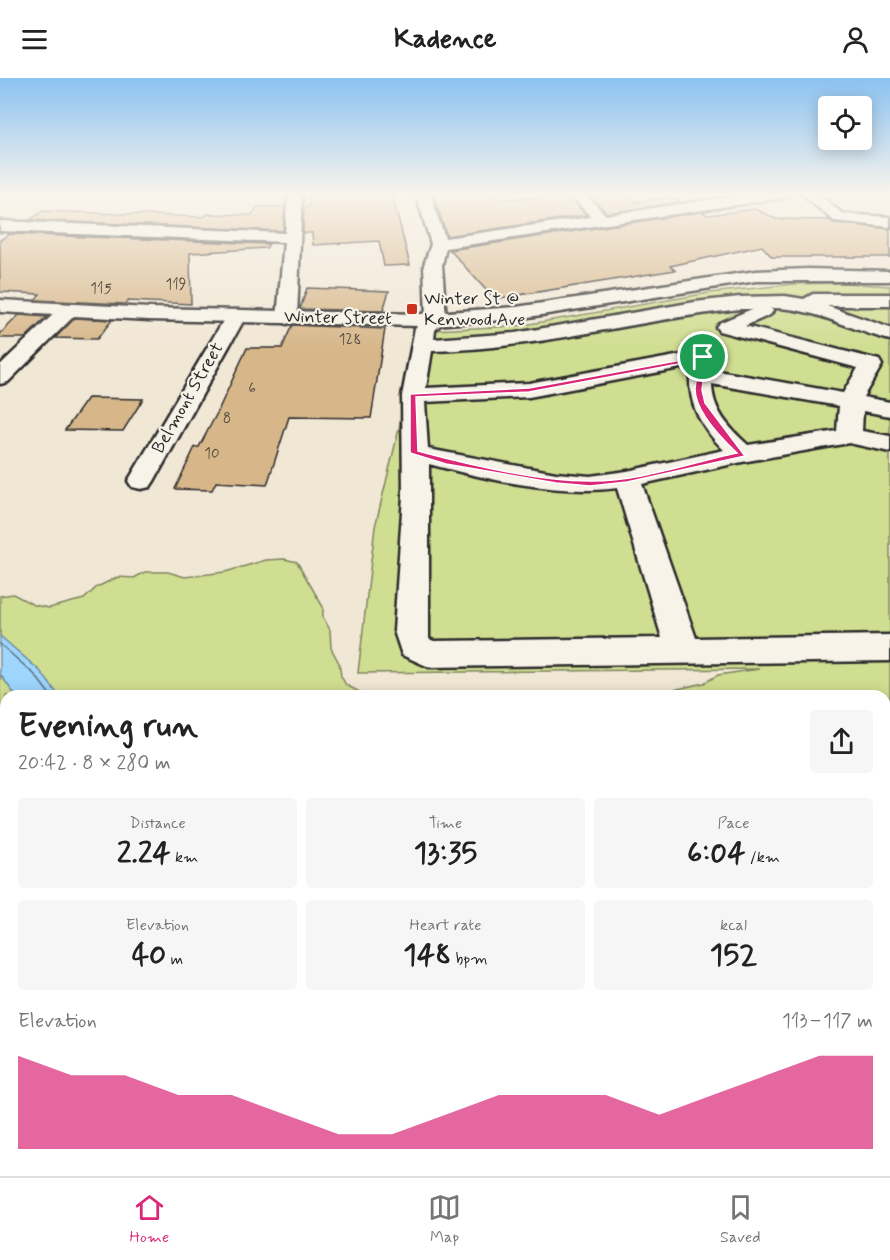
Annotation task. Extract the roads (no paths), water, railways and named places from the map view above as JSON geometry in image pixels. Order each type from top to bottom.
[{"type":"street","points":[[287,318],[292,245]]},
{"type":"street","points":[[439,245],[433,265],[436,319],[425,328],[413,396],[417,496],[411,631],[414,646],[429,654],[463,656],[683,650],[890,648]]},
{"type":"street","name":"Winter Street","points":[[0,306],[68,311],[287,318],[436,319],[516,313],[731,279],[808,274],[890,276]]},
{"type":"street","points":[[423,345],[449,346],[521,340],[707,308],[788,301],[890,300]]},
{"type":"street","points":[[742,454],[725,438],[701,403],[699,390],[702,366],[710,344],[726,327],[788,301],[890,334]]},
{"type":"street","points":[[0,377],[68,311]]},
{"type":"street","name":"Belmont Street","points":[[141,481],[236,316]]},
{"type":"street","points":[[726,327],[883,359],[849,400]]},
{"type":"street","points":[[413,396],[529,390],[702,366],[890,409]]},
{"type":"street","points":[[849,400],[851,409],[849,435]]},
{"type":"street","points":[[414,453],[556,481],[590,484],[627,479],[742,454],[849,435],[890,444]]},
{"type":"street","points":[[627,479],[683,650]]},
{"type":"water","points":[[0,636],[40,671],[54,690],[12,690],[0,674]]},
{"type":"place","name":"Winter St @ Kenwood Ave","points":[[412,309]]}]
